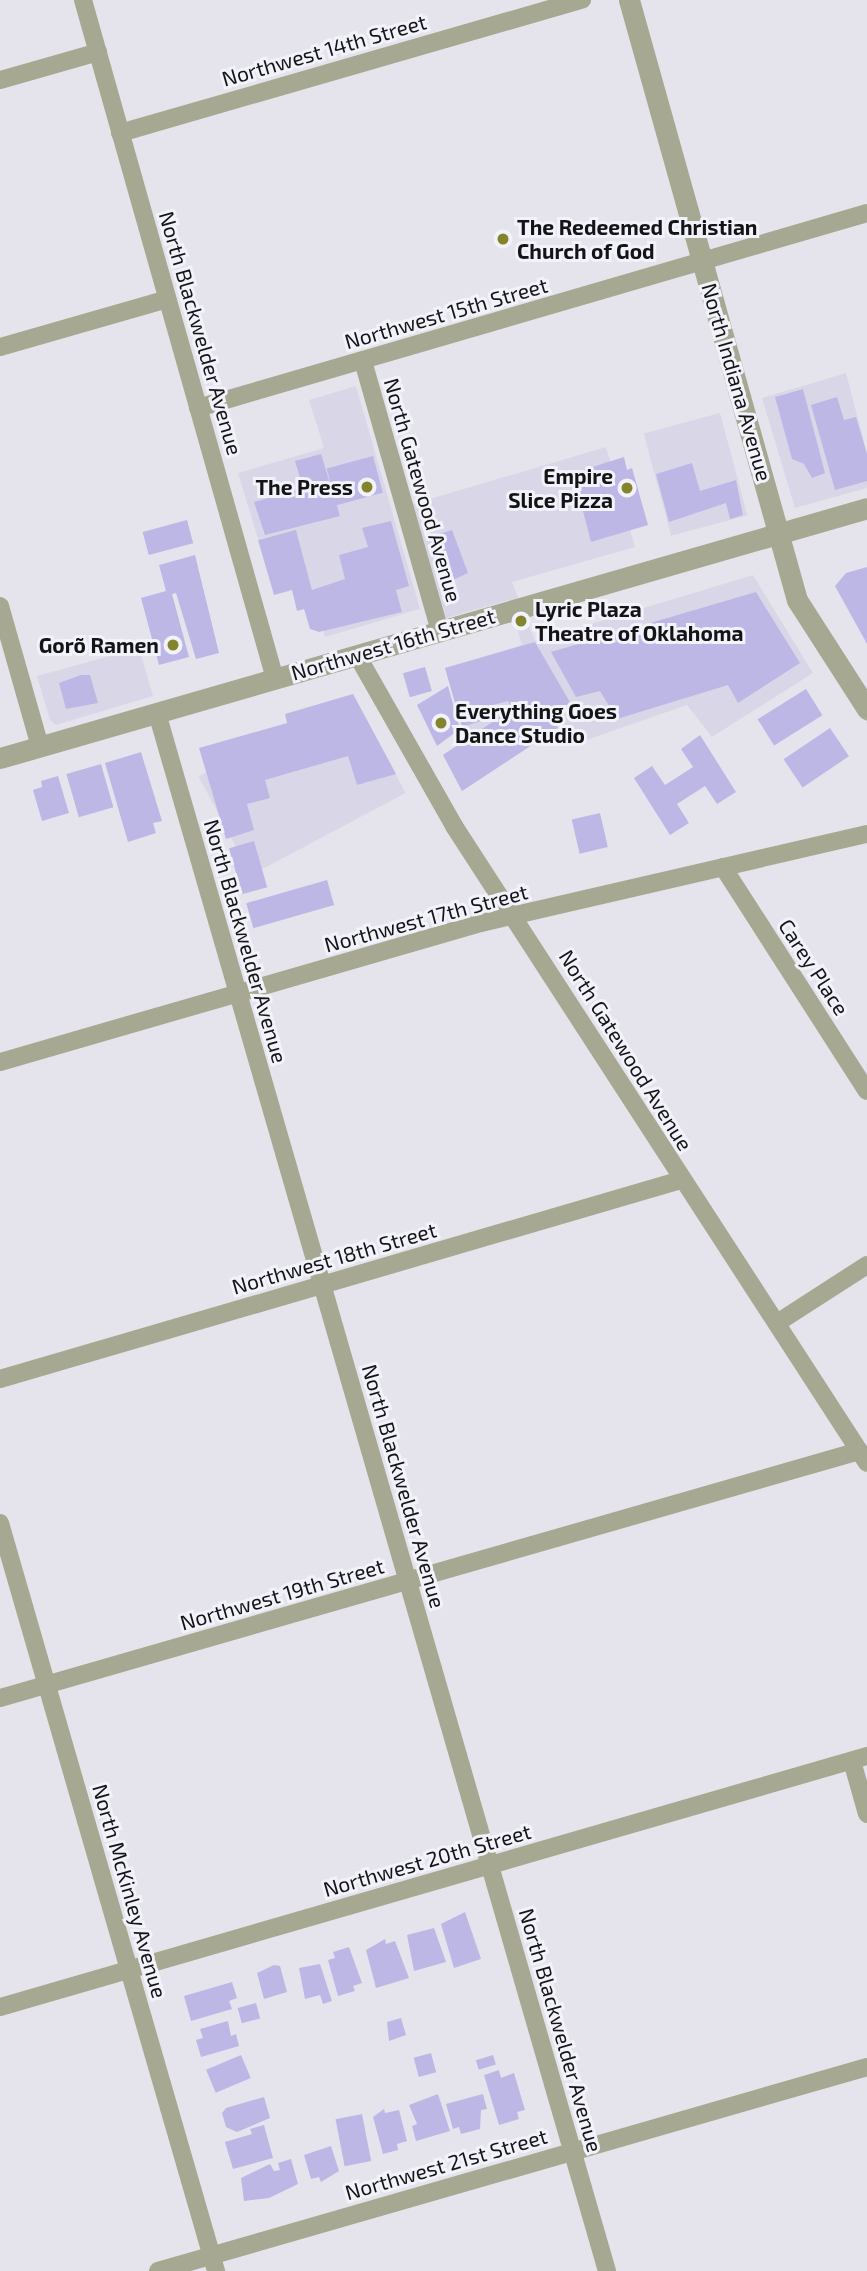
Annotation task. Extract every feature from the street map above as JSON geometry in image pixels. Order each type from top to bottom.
[{"type":"street","name":"North Blackwelder Avenue","points":[[83,0],[275,679]]},
{"type":"street","name":"Northwest 14th Street","points":[[120,133],[582,0]]},
{"type":"street","name":"North Indiana Avenue","points":[[629,0],[797,600],[867,709]]},
{"type":"street","points":[[0,80],[98,52]]},
{"type":"street","name":"Northwest 15th Street","points":[[198,408],[867,213]]},
{"type":"street","points":[[0,347],[167,299]]},
{"type":"street","name":"North Gatewood Avenue","points":[[363,361],[440,631]]},
{"type":"street","name":"Northwest 16th Street","points":[[0,758],[867,508]]},
{"type":"street","points":[[0,606],[40,746]]},
{"type":"street","name":"North Gatewood Avenue","points":[[357,654],[426,781],[681,1180],[863,1457]]},
{"type":"street","name":"North Blackwelder Avenue","points":[[157,713],[607,2271]]},
{"type":"street","name":"Northwest 17th Street","points":[[0,1062],[513,916],[867,834]]},
{"type":"street","name":"Carey Place","points":[[723,867],[867,1091]]},
{"type":"street","name":"Northwest 18th Street","points":[[0,1379],[681,1180]]},
{"type":"street","points":[[777,1323],[867,1265]]},
{"type":"street","name":"Northwest 19th Street","points":[[0,1698],[408,1581],[863,1457]]},
{"type":"street","name":"North McKinley Avenue","points":[[0,1523],[213,2263]]},
{"type":"street","points":[[859,1758],[867,1814]]},
{"type":"street","name":"Northwest 20th Street","points":[[0,2007],[859,1758]]},
{"type":"street","name":"Northwest 21st Street","points":[[158,2271],[213,2263],[573,2151],[867,2067]]},
{"type":"shaded area","points":[[846,373],[867,453],[867,488],[795,508],[762,398]]},
{"type":"shaded area","points":[[356,386],[420,609],[325,637],[296,531],[258,539],[238,473],[324,448],[309,400]]},
{"type":"shaded area","points":[[720,413],[747,515],[671,536],[644,433]]},
{"type":"shaded area","points":[[606,447],[635,547],[512,582],[535,641],[753,575],[813,673],[712,737],[687,705],[569,746],[559,727],[462,791],[443,755],[466,740],[445,668],[522,645],[509,600],[446,618],[413,504]]},
{"type":"shaded area","points":[[139,648],[153,696],[56,725],[50,720],[37,676]]},
{"type":"shaded area","points":[[353,694],[406,793],[251,875],[198,776]]},
{"type":"building","points":[[803,389],[825,473],[812,478],[804,464],[792,459],[775,397]]},
{"type":"building","points":[[837,397],[844,420],[856,417],[867,454],[867,481],[835,490],[811,405]]},
{"type":"building","points":[[321,454],[340,516],[265,535],[254,502],[303,488],[295,461]]},
{"type":"building","points":[[373,456],[383,493],[336,505],[327,468]]},
{"type":"building","points":[[624,457],[627,470],[632,468],[648,525],[591,542],[573,473]]},
{"type":"building","points":[[692,463],[700,491],[736,480],[743,515],[730,519],[726,503],[669,522],[656,474]]},
{"type":"building","points":[[187,520],[193,543],[149,555],[143,532]]},
{"type":"building","points":[[391,521],[409,586],[396,590],[402,612],[319,632],[310,629],[304,609],[297,611],[292,590],[274,595],[258,540],[296,530],[312,590],[345,579],[339,555],[368,547],[362,528]]},
{"type":"building","points":[[452,530],[468,573],[442,585],[430,537]]},
{"type":"building","points":[[195,555],[219,653],[196,659],[176,593],[172,594],[189,657],[159,665],[141,598],[166,591],[159,565]]},
{"type":"building","points":[[867,567],[867,644],[835,586],[846,573]]},
{"type":"building","points":[[756,592],[800,663],[738,703],[728,685],[617,719],[600,691],[576,697],[551,652]]},
{"type":"building","points":[[535,642],[571,704],[549,715],[558,728],[462,791],[443,755],[512,709],[508,701],[478,709],[481,721],[462,727],[445,668]]},
{"type":"building","points":[[425,667],[432,691],[410,697],[403,673]]},
{"type":"building","points":[[81,675],[90,675],[98,703],[66,709],[59,683]]},
{"type":"building","name":"Everything Goes Dance Studio","points":[[448,686],[460,729],[437,746],[417,705]]},
{"type":"building","points":[[806,689],[822,715],[774,745],[758,719]]},
{"type":"building","points":[[353,694],[396,774],[357,785],[348,756],[265,780],[270,798],[247,804],[254,830],[226,839],[199,748],[287,723],[285,714]]},
{"type":"building","points":[[830,728],[849,756],[803,788],[784,759]]},
{"type":"building","points":[[700,735],[736,792],[717,804],[705,786],[677,804],[689,823],[670,835],[634,778],[652,766],[665,785],[693,767],[681,749]]},
{"type":"building","points":[[141,752],[162,821],[153,823],[156,833],[128,842],[105,763]]},
{"type":"building","points":[[101,764],[113,807],[79,817],[66,774]]},
{"type":"building","points":[[58,776],[69,813],[42,821],[33,790],[42,787],[41,781]]},
{"type":"building","points":[[600,813],[608,847],[580,854],[572,820]]},
{"type":"building","points":[[254,841],[267,887],[242,894],[229,848]]},
{"type":"building","points":[[327,880],[334,905],[253,928],[246,903]]},
{"type":"building","points":[[465,1912],[481,1959],[454,1968],[441,1924]]},
{"type":"building","points":[[434,1928],[446,1962],[414,1971],[407,1935]]},
{"type":"building","points":[[385,1939],[386,1944],[395,1941],[409,1978],[376,1988],[366,1950]]},
{"type":"building","points":[[349,1947],[362,1983],[353,1986],[355,1991],[338,1996],[328,1960],[335,1958],[333,1952]]},
{"type":"building","points":[[320,1964],[332,2001],[323,2004],[320,1995],[305,1999],[299,1968]]},
{"type":"building","points":[[274,1965],[280,1966],[287,1992],[264,1999],[257,1973]]},
{"type":"building","points":[[232,1982],[237,1998],[229,2001],[232,2009],[191,2021],[184,1996]]},
{"type":"building","points":[[256,2003],[260,2018],[242,2023],[238,2008]]},
{"type":"building","points":[[401,2018],[406,2035],[389,2041],[387,2022]]},
{"type":"building","points":[[228,2021],[231,2036],[236,2034],[239,2046],[201,2057],[196,2040],[203,2038],[200,2029]]},
{"type":"building","points":[[431,2053],[436,2072],[419,2077],[414,2058]]},
{"type":"building","points":[[241,2055],[251,2078],[216,2093],[206,2070]]},
{"type":"building","points":[[493,2055],[496,2065],[479,2070],[476,2060]]},
{"type":"building","points":[[499,2070],[501,2078],[514,2073],[525,2110],[517,2112],[519,2119],[499,2125],[484,2075]]},
{"type":"building","points":[[438,2094],[450,2131],[416,2141],[412,2126],[417,2124],[409,2105]]},
{"type":"building","points":[[483,2094],[487,2109],[481,2110],[480,2129],[461,2134],[459,2127],[453,2129],[446,2104]]},
{"type":"building","points":[[264,2097],[270,2118],[237,2132],[226,2127],[222,2113],[226,2108]]},
{"type":"building","points":[[384,2109],[385,2113],[399,2110],[407,2141],[397,2144],[398,2150],[383,2154],[373,2117]]},
{"type":"building","points":[[362,2114],[371,2161],[345,2166],[335,2119]]},
{"type":"building","points":[[264,2125],[273,2158],[233,2169],[225,2142],[252,2134],[250,2129]]},
{"type":"building","points":[[331,2146],[339,2171],[321,2182],[319,2177],[311,2179],[304,2155]]},
{"type":"building","points":[[291,2159],[298,2184],[269,2198],[244,2201],[241,2178],[270,2164],[274,2171],[280,2170],[278,2163]]},
{"type":"place","name":"The Redeemed Christian Church of God","points":[[503,239]]},
{"type":"place","name":"The Press","points":[[367,487]]},
{"type":"place","name":"Empire Slice Pizza","points":[[627,488]]},
{"type":"place","name":"Lyric Plaza Theatre of Oklahoma","points":[[521,621]]},
{"type":"place","name":"Gorõ Ramen","points":[[173,645]]},
{"type":"place","name":"Everything Goes Dance Studio","points":[[441,723]]}]
